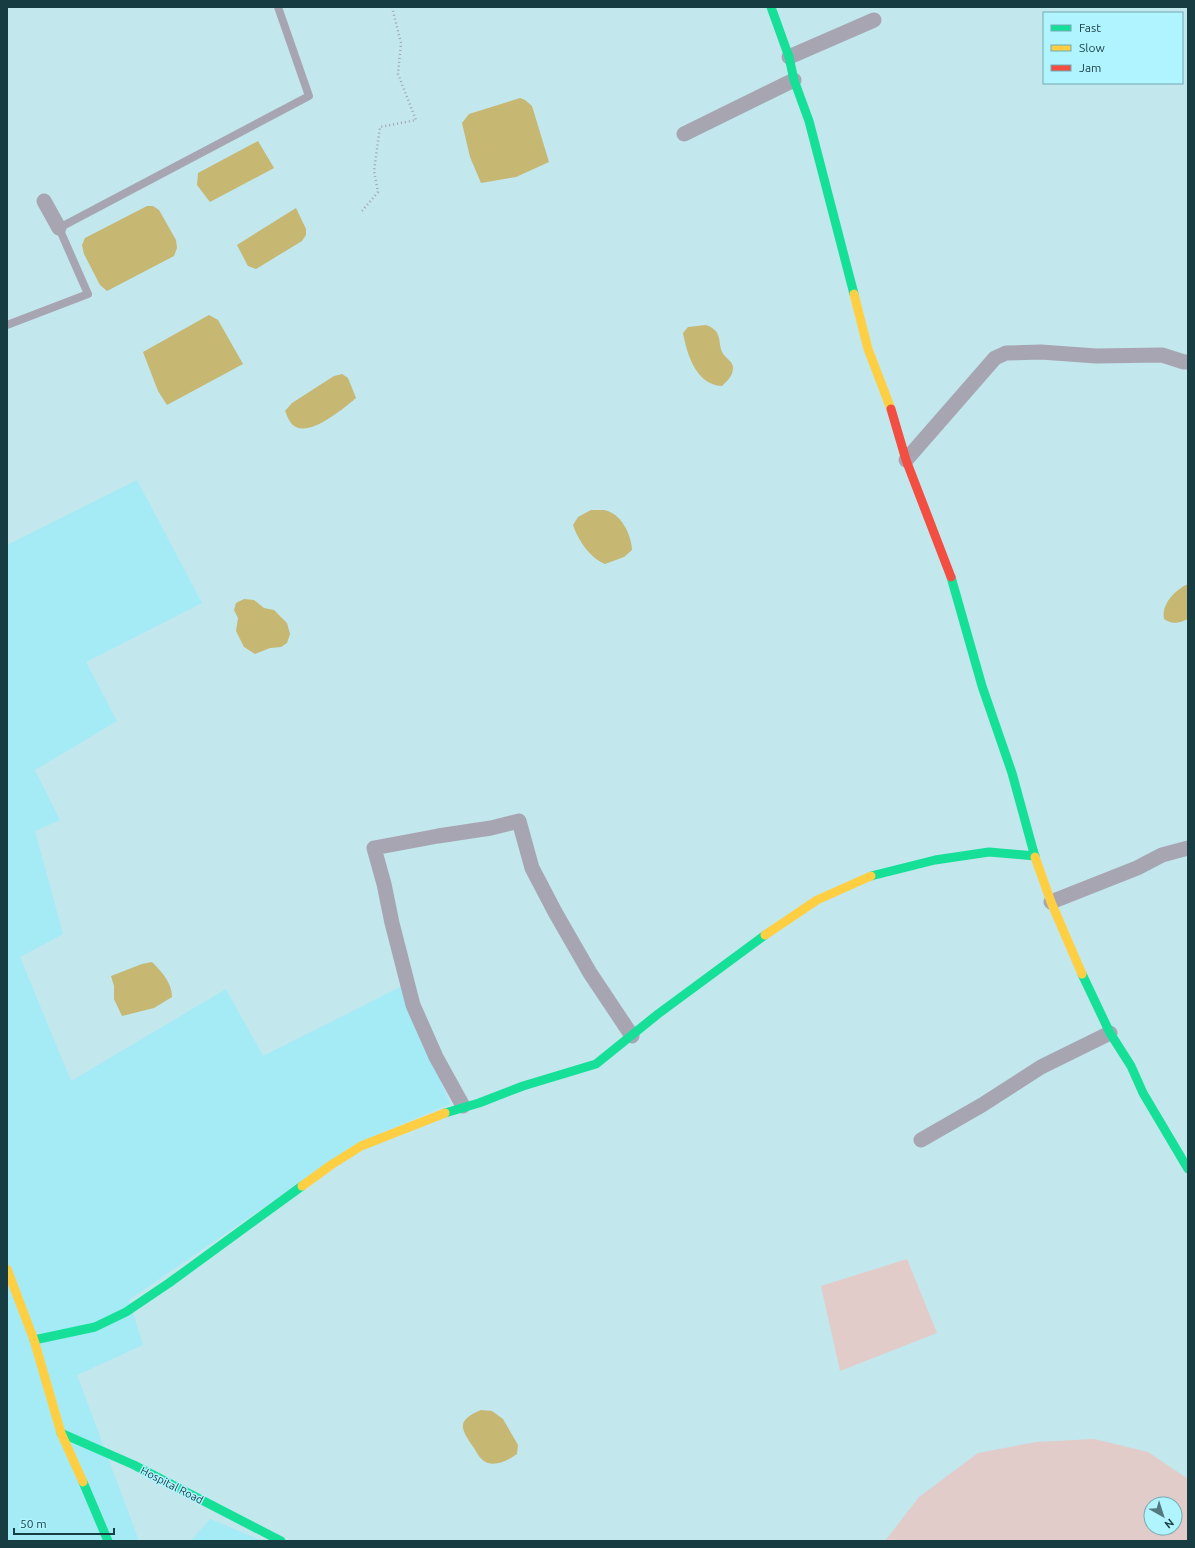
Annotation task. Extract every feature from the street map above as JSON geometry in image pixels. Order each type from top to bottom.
[{"type":"street","points":[[771,7],[789,57],[794,80],[809,121],[826,181],[868,349],[892,412],[906,460],[951,577],[982,686],[1012,773],[1035,856],[1051,902],[1078,965],[1110,1033],[1131,1066],[1143,1093],[1188,1169]]},
{"type":"street","points":[[789,57],[874,20]]},
{"type":"street","points":[[684,134],[794,80]]},
{"type":"street","points":[[44,201],[59,228]]},
{"type":"street","points":[[906,460],[995,358],[1006,353],[1042,352],[1096,356],[1162,355],[1188,362]]},
{"type":"street","points":[[463,1106],[436,1057],[413,1005],[374,848],[491,828],[519,821],[532,868],[554,912],[590,973],[632,1036]]},
{"type":"street","points":[[1051,902],[1137,868],[1162,855],[1188,848]]},
{"type":"street","points":[[34,1340],[95,1327],[126,1312],[169,1283],[343,1157],[362,1146],[439,1114],[463,1106],[479,1103],[523,1086],[596,1064],[658,1014],[775,926],[817,900],[874,875],[935,860],[989,852],[1035,856]]},
{"type":"street","points":[[921,1140],[982,1105],[1041,1067],[1110,1033]]},
{"type":"street","points":[[7,1269],[34,1340],[61,1433],[108,1541]]},
{"type":"street","name":"Hospital Road","points":[[61,1433],[134,1465],[281,1541]]},
{"type":"lane","points":[[7,324],[88,294],[59,228],[309,96],[278,7]]},
{"type":"path","points":[[362,211],[378,192],[374,171],[380,128],[416,120],[398,74],[401,43],[392,7]]},
{"type":"shaded area","points":[[520,98],[532,106],[549,162],[516,177],[481,183],[470,157],[462,123],[469,114]]},
{"type":"shaded area","points":[[258,141],[274,168],[210,202],[197,185],[198,173]]},
{"type":"shaded area","points":[[147,206],[153,206],[159,210],[176,240],[177,248],[174,256],[107,291],[100,285],[84,254],[82,245],[85,238]]},
{"type":"shaded area","points":[[296,208],[306,229],[306,235],[302,241],[256,269],[248,266],[237,245]]},
{"type":"shaded area","points":[[209,315],[218,320],[243,364],[167,405],[158,391],[143,352]]},
{"type":"shaded area","points":[[706,325],[716,331],[719,338],[720,347],[724,355],[733,366],[731,376],[722,386],[713,384],[699,374],[690,359],[687,350],[683,333],[688,327]]},
{"type":"shaded area","points":[[342,374],[348,378],[356,398],[335,415],[316,425],[307,428],[300,428],[293,425],[285,411],[292,403],[334,376]]},
{"type":"shaded area","points":[[137,480],[202,603],[86,662],[117,721],[35,770],[60,820],[35,831],[63,934],[20,957],[71,1081],[226,989],[263,1056],[402,986],[450,1104],[357,1143],[129,1300],[143,1345],[77,1375],[139,1541],[7,1541],[7,545]]},
{"type":"shaded area","points":[[591,510],[604,510],[610,512],[615,515],[624,525],[630,537],[632,550],[624,557],[605,564],[594,557],[585,548],[573,525],[578,517]]},
{"type":"shaded area","points":[[1188,584],[1188,619],[1176,623],[1164,619],[1165,608],[1170,598],[1178,590]]},
{"type":"shaded area","points":[[244,599],[254,600],[264,608],[274,610],[287,623],[290,634],[287,643],[281,647],[270,648],[255,654],[244,647],[236,631],[238,618],[234,610],[236,603]]},
{"type":"shaded area","points":[[152,962],[168,982],[172,992],[172,997],[154,1008],[122,1016],[114,999],[114,986],[111,976],[142,964]]},
{"type":"shaded area","points":[[907,1259],[937,1333],[840,1371],[821,1286]]},
{"type":"shaded area","points":[[481,1410],[492,1411],[503,1419],[518,1445],[517,1454],[496,1464],[483,1461],[466,1436],[463,1426],[467,1418]]},
{"type":"shaded area","points":[[1094,1439],[1148,1452],[1188,1479],[1188,1541],[885,1541],[919,1497],[978,1453],[1036,1442]]},
{"type":"shaded area","points":[[210,1519],[263,1541],[191,1541]]},
{"type":"traffic: fast","points":[[771,7],[789,57],[794,80],[809,121],[854,294]]},
{"type":"traffic: fast","points":[[951,577],[982,686],[1012,773],[1035,857]]},
{"type":"traffic: fast","points":[[871,876],[935,860],[989,852],[1035,856]]},
{"type":"traffic: fast","points":[[445,1113],[479,1103],[523,1086],[596,1064],[658,1014],[765,935]]},
{"type":"traffic: fast","points":[[1082,974],[1110,1033],[1131,1066],[1143,1093],[1188,1169]]},
{"type":"traffic: fast","points":[[34,1340],[95,1327],[126,1312],[169,1283],[302,1186]]},
{"type":"traffic: fast","points":[[61,1433],[134,1465],[281,1541]]},
{"type":"traffic: fast","points":[[83,1482],[108,1541]]},
{"type":"traffic: slow","points":[[854,294],[868,349],[891,409]]},
{"type":"traffic: slow","points":[[1035,857],[1051,902],[1082,974]]},
{"type":"traffic: slow","points":[[765,935],[817,900],[871,876]]},
{"type":"traffic: slow","points":[[302,1186],[361,1146],[445,1113]]},
{"type":"traffic: slow","points":[[7,1269],[34,1340],[61,1433],[83,1482]]},
{"type":"traffic: jam","points":[[891,409],[906,460],[951,577]]}]
